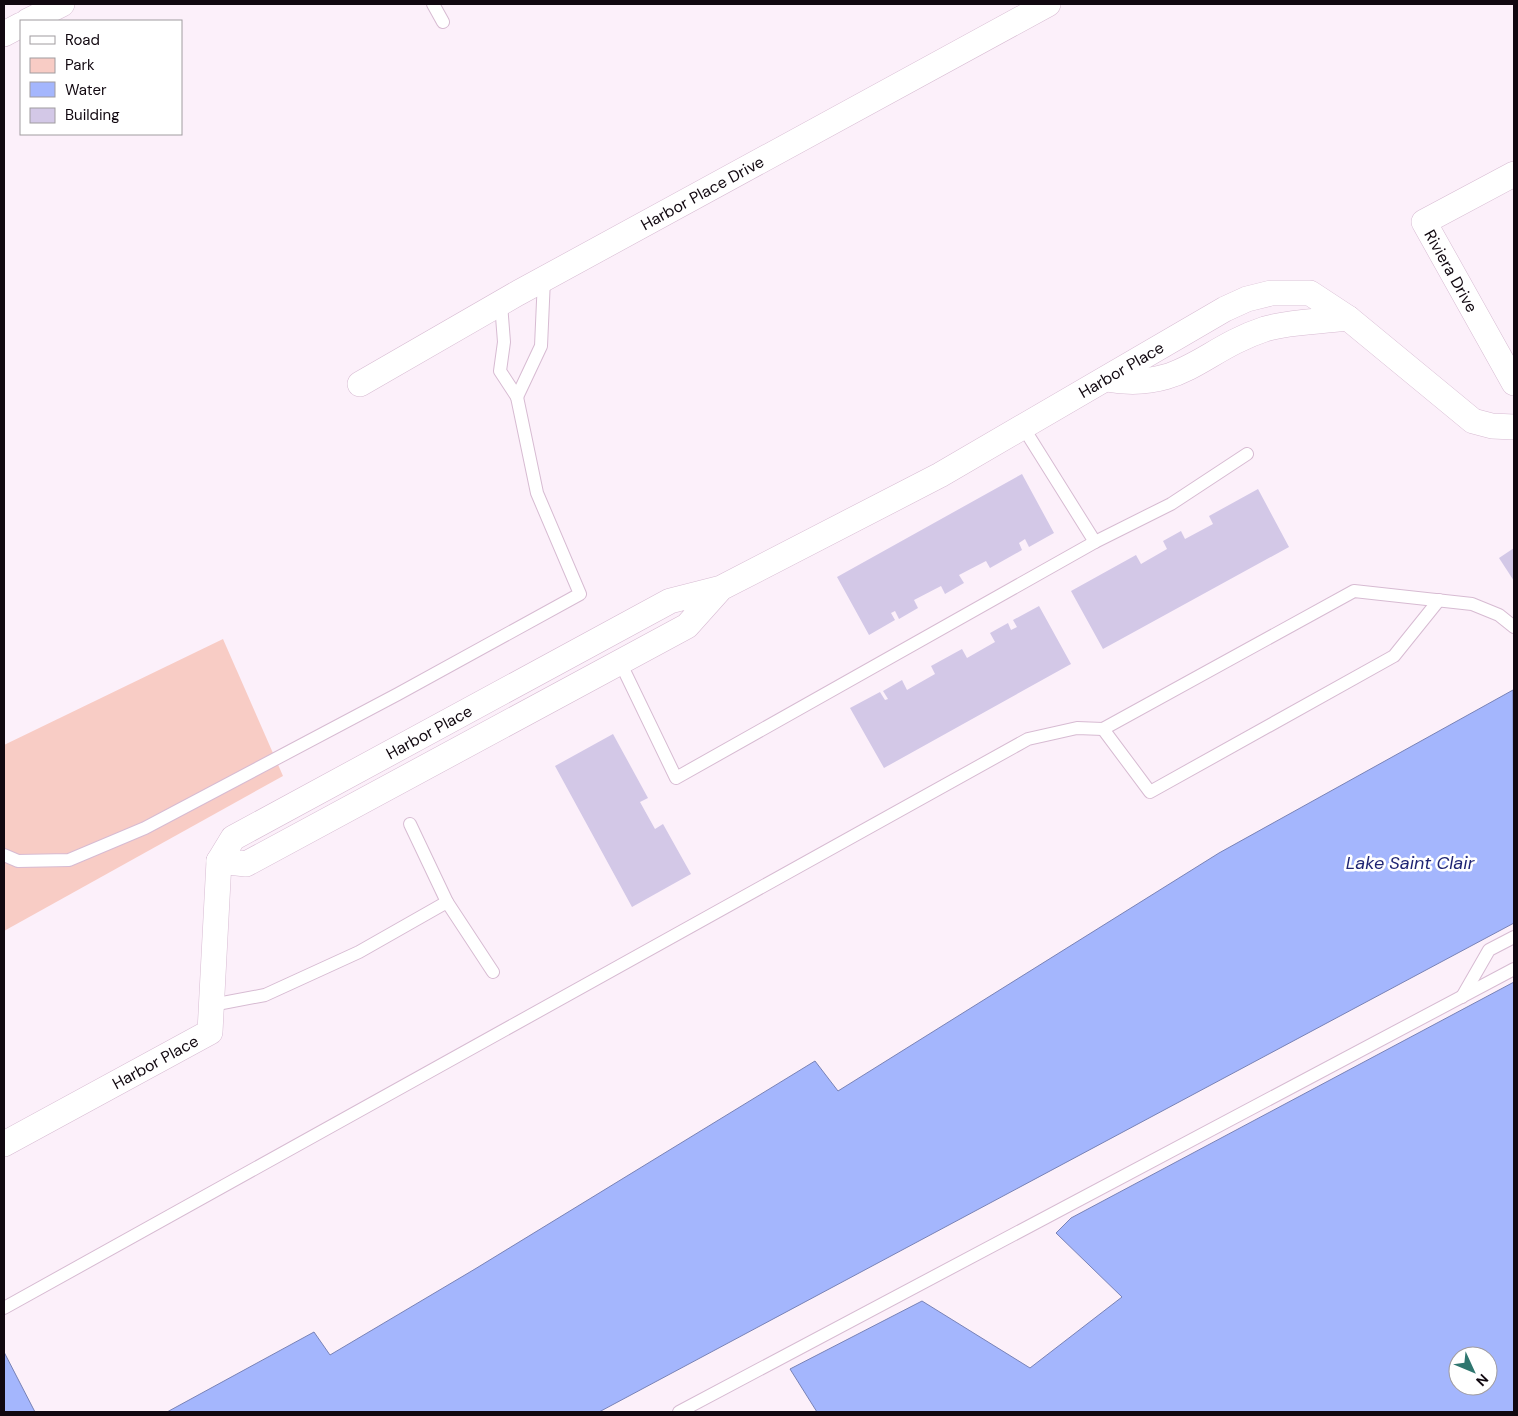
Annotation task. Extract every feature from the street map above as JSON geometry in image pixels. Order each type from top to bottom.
[{"type":"street","points":[[30,20],[62,4]]},
{"type":"street","name":"Harbor Place Drive","points":[[360,384],[544,279],[1048,4]]},
{"type":"street","points":[[4,34],[20,26]]},
{"type":"street","name":"Riviera Drive","points":[[1514,174],[1424,222],[1514,383]]},
{"type":"street","points":[[1271,293],[1237,290],[1190,313],[1145,339],[1126,354],[1106,379],[1124,382],[1163,379],[1245,337],[1265,329],[1291,323],[1348,318]]},
{"type":"street","name":"Harbor Place","points":[[4,1144],[210,1032],[219,861],[233,838],[670,601],[721,588],[940,475],[1180,334],[1247,299],[1271,293],[1310,293],[1348,318],[1473,421],[1492,426],[1514,427]]},
{"type":"street","points":[[1180,334],[1197,363]]},
{"type":"street","name":"Harbor Place","points":[[219,861],[246,864],[687,626],[721,588]]},
{"type":"street","points":[[542,671],[555,697]]},
{"type":"street","points":[[316,793],[330,818]]},
{"type":"lane","points":[[433,4],[443,22]]},
{"type":"lane","points":[[517,397],[541,346],[544,279]]},
{"type":"lane","points":[[4,856],[18,861],[69,860],[145,828],[398,694],[580,594],[537,493],[517,397],[500,371],[504,342],[501,304]]},
{"type":"lane","points":[[1023,427],[1095,542]]},
{"type":"lane","points":[[620,662],[676,778],[1095,542],[1171,504],[1247,454]]},
{"type":"lane","points":[[4,1308],[1028,739],[1077,728],[1103,730],[1354,591],[1472,604],[1499,615],[1514,627]]},
{"type":"lane","points":[[1103,730],[1150,792],[1394,656],[1439,600]]},
{"type":"lane","points":[[410,824],[447,902],[493,972]]},
{"type":"lane","points":[[212,1005],[265,995],[359,952],[447,902]]},
{"type":"lane","points":[[1462,997],[1489,950],[1514,937]]},
{"type":"lane","points":[[679,1412],[1514,969]]},
{"type":"green space","points":[[223,639],[283,776],[4,931],[4,745]]},
{"type":"water","name":"Lake Saint Clair","points":[[1513,690],[1514,923],[599,1412],[167,1412],[314,1332],[330,1355],[475,1269],[815,1061],[838,1091],[1219,853]]},
{"type":"water","points":[[1514,982],[1514,1412],[817,1412],[790,1369],[922,1301],[1030,1368],[1122,1297],[1056,1233],[1071,1218]]},
{"type":"water","points":[[4,1352],[35,1412],[4,1412]]},
{"type":"building","points":[[1022,474],[1054,533],[1029,547],[1025,539],[1019,543],[1022,550],[990,568],[986,561],[959,575],[964,583],[945,594],[941,586],[914,600],[918,608],[899,619],[895,611],[891,613],[895,620],[869,635],[837,577]]},
{"type":"building","points":[[1258,489],[1289,547],[1103,649],[1071,591],[1136,555],[1141,564],[1167,549],[1163,541],[1181,531],[1185,539],[1213,524],[1209,516]]},
{"type":"building","points":[[1514,548],[1514,581],[1499,558]]},
{"type":"building","points":[[1039,606],[1071,664],[884,768],[850,708],[880,692],[885,700],[888,699],[883,691],[902,680],[907,690],[935,674],[931,666],[962,649],[967,658],[995,642],[990,633],[1008,623],[1011,630],[1017,627],[1013,620]]},
{"type":"building","points":[[613,734],[648,798],[640,802],[655,829],[663,824],[691,874],[632,907],[555,766]]}]
